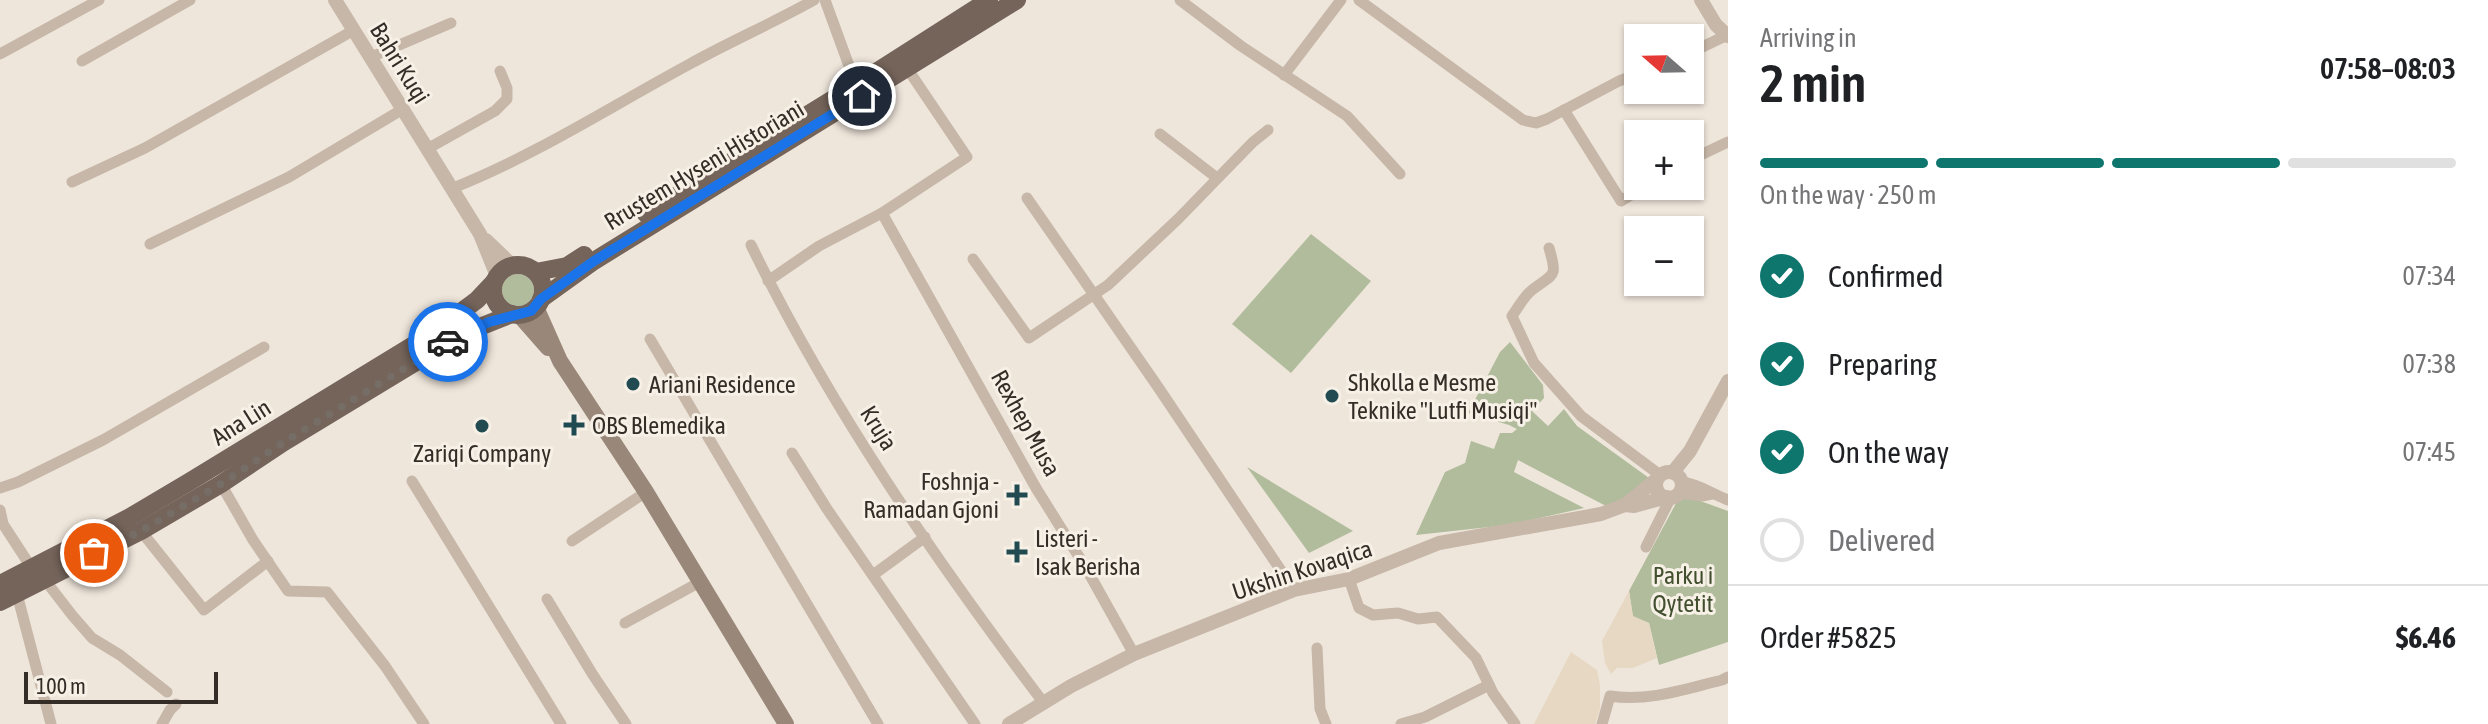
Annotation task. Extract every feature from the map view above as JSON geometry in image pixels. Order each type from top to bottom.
[{"type":"main road","name":"Rrustem Hyseni Historiani","points":[[536,272],[567,266],[677,193],[989,0]]},
{"type":"main road","name":"Rrustem Hyseni Historiani","points":[[527,309],[594,261],[1017,0]]},
{"type":"main road","points":[[525,265],[536,272],[542,285],[527,309],[500,308],[493,296],[501,274],[525,265]]},
{"type":"main road","name":"Ana Lin","points":[[8,598],[38,574],[430,335],[477,300],[501,274]]},
{"type":"main road","points":[[527,309],[646,492],[786,724]]},
{"type":"main road","name":"Ana Lin","points":[[0,584],[38,574],[94,553],[141,531],[462,334],[527,309]]},
{"type":"street","points":[[0,54],[99,0]]},
{"type":"street","points":[[82,61],[190,0]]},
{"type":"street","name":"Bahri Kuqi","points":[[335,0],[453,188],[501,274]]},
{"type":"street","points":[[453,188],[534,151],[690,64],[814,0]]},
{"type":"street","points":[[825,0],[856,85]]},
{"type":"street","points":[[1180,0],[1241,46],[1347,116],[1400,174]]},
{"type":"street","points":[[1284,75],[1341,0]]},
{"type":"street","points":[[1359,0],[1523,120],[1536,123],[1624,79]]},
{"type":"street","points":[[1701,0],[1716,25],[1727,36],[1704,47]]},
{"type":"street","points":[[371,57],[451,23]]},
{"type":"street","points":[[72,182],[145,148],[354,30]]},
{"type":"street","points":[[768,281],[819,246],[882,213],[967,157],[907,68]]},
{"type":"street","points":[[427,149],[495,111],[507,99],[507,88],[500,71]]},
{"type":"street","points":[[150,244],[289,177],[403,109]]},
{"type":"street","points":[[1564,110],[1621,201],[1624,199]]},
{"type":"street","points":[[973,259],[1029,338],[1108,285],[1268,130]]},
{"type":"street","points":[[1160,134],[1217,178]]},
{"type":"street","points":[[1704,153],[1728,142]]},
{"type":"street","points":[[1027,198],[1294,590]]},
{"type":"street","name":"Rexhep Musa","points":[[882,213],[1036,488],[1134,654]]},
{"type":"street","name":"Kruja","points":[[751,245],[813,363],[886,479],[983,622],[1043,702]]},
{"type":"street","points":[[1549,248],[1555,267],[1549,280],[1530,291],[1512,316],[1534,363],[1581,416],[1671,485],[1702,496],[1712,494],[1728,500]]},
{"type":"street","points":[[650,339],[878,724]]},
{"type":"street","points":[[0,488],[103,440],[264,347]]},
{"type":"street","points":[[1646,547],[1671,485],[1690,460],[1690,451],[1728,381]]},
{"type":"street","points":[[792,453],[975,724]]},
{"type":"street","points":[[412,481],[561,724]]},
{"type":"street","points":[[221,484],[288,591],[327,592],[385,666],[424,724]]},
{"type":"street","name":"Ukshin Kovaqica","points":[[1011,724],[1043,702],[1134,654],[1294,590],[1349,579],[1439,543],[1594,517],[1625,505],[1634,506],[1671,485]]},
{"type":"street","points":[[572,541],[646,492]]},
{"type":"street","points":[[0,510],[2,522],[38,574],[92,638],[120,655],[167,692]]},
{"type":"street","points":[[141,531],[204,610],[268,561]]},
{"type":"street","points":[[873,575],[925,537]]},
{"type":"street","points":[[1349,579],[1359,608],[1373,615],[1398,613],[1418,619],[1437,617],[1476,658],[1489,685],[1515,724]]},
{"type":"street","points":[[625,623],[700,582]]},
{"type":"street","points":[[8,598],[51,724]]},
{"type":"street","points":[[547,599],[626,724]]},
{"type":"street","points":[[1317,648],[1320,709],[1326,724]]},
{"type":"street","points":[[1602,724],[1610,696],[1663,695],[1728,677]]},
{"type":"street","points":[[1401,724],[1425,717],[1489,685]]},
{"type":"street","points":[[162,724],[176,704]]},
{"type":"green space","points":[[1311,234],[1371,281],[1291,373],[1232,324]]},
{"type":"green space","points":[[518,274],[529,279],[534,290],[529,301],[518,306],[507,301],[502,290],[507,279]]},
{"type":"green space","points":[[1510,342],[1543,385],[1544,398],[1532,411],[1548,426],[1564,409],[1577,426],[1649,478],[1650,488],[1606,506],[1518,460],[1514,472],[1584,508],[1508,525],[1416,535],[1445,472],[1465,463],[1471,441],[1494,449],[1500,433],[1512,433],[1517,429],[1468,413],[1500,352]]},
{"type":"green space","points":[[1247,467],[1353,531],[1309,553]]},
{"type":"green space","name":"Parku i Qytetit","points":[[1681,494],[1728,511],[1728,642],[1659,665],[1649,623],[1633,617],[1629,591]]},
{"type":"shaded area","points":[[1629,591],[1633,616],[1649,623],[1657,658],[1633,668],[1617,668],[1611,674],[1605,663],[1602,641]]},
{"type":"shaded area","points":[[1571,652],[1597,670],[1600,709],[1595,724],[1534,724]]},
{"type":"way so far","points":[[94,553],[141,531],[221,484],[448,342]]},
{"type":"place","name":"Ariani Residence","points":[[633,384]]},
{"type":"place","name":"Shkolla e Mesme Teknike \"Lutfi Musiqi\"","points":[[1332,396]]},
{"type":"place","name":"OBS Blemedika","points":[[574,425]]},
{"type":"place","name":"Zariqi Company","points":[[482,426]]},
{"type":"place","name":"Foshnja - Ramadan Gjoni","points":[[1017,495]]},
{"type":"place","name":"Listeri - Isak Berisha","points":[[1017,552]]},
{"type":"route","points":[[448,342],[489,322],[531,311],[541,299],[594,261],[862,96]]}]
